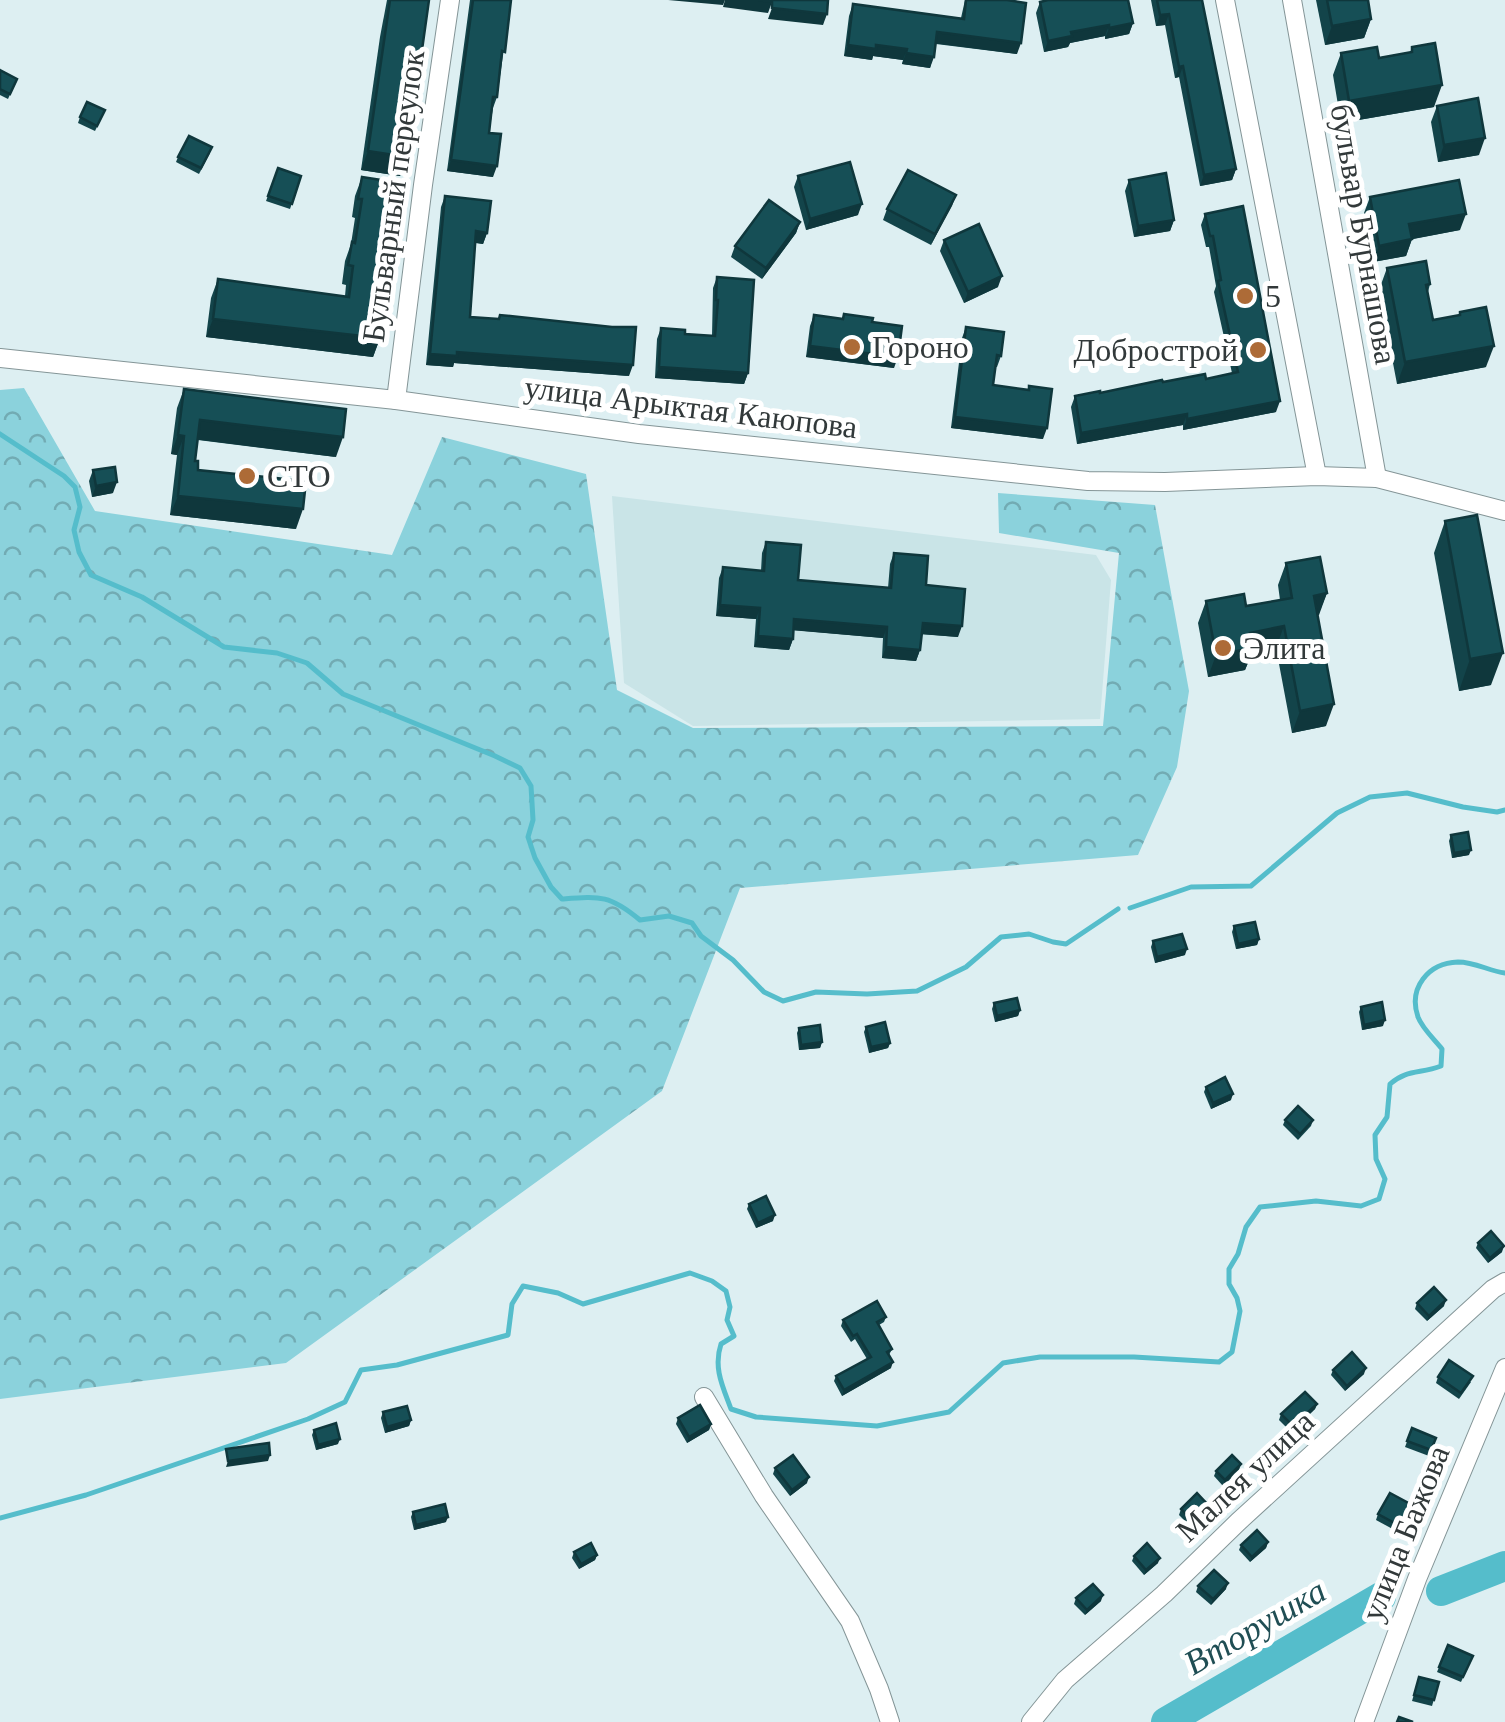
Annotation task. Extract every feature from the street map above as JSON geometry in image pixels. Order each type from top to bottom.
[{"type":"street","name":"Бульварный переулок","points":[[396,400],[450,0]]},
{"type":"street","points":[[1225,0],[1316,476]]},
{"type":"street","name":"бульвар Бурнашова","points":[[1292,0],[1377,478]]},
{"type":"street","name":"улица Арыктая Каюпова","points":[[0,358],[396,400],[639,434],[1088,481],[1377,478],[1505,512]]},
{"type":"street","name":"Малея улица","points":[[1032,1721],[1066,1680],[1505,1282]]},
{"type":"street","name":"улица Бажова","points":[[1364,1722],[1417,1578],[1505,1368]]},
{"type":"street","points":[[704,1397],[764,1496],[850,1622],[890,1722]]},
{"type":"shaded area","points":[[612,496],[1096,555],[1111,580],[1100,719],[693,726],[624,683]]},
{"type":"green space","points":[[24,388],[95,511],[392,555],[442,437],[586,474],[617,690],[693,728],[1103,726],[1119,553],[999,533],[998,493],[1155,505],[1189,691],[1177,767],[1138,855],[740,888],[662,1091],[286,1363],[0,1399],[0,390]]},
{"type":"building","points":[[390,0],[429,0],[407,157],[368,151]]},
{"type":"building","points":[[473,0],[511,0],[489,133],[501,134],[497,166],[451,160]]},
{"type":"building","points":[[759,0],[828,0],[827,14],[772,8],[772,2]]},
{"type":"building","points":[[966,0],[1026,3],[1021,43],[937,32],[934,57],[906,53],[907,49],[848,45],[853,4],[964,19]]},
{"type":"building","points":[[1128,0],[1133,23],[1071,32],[1072,36],[1048,41],[1040,2]]},
{"type":"building","points":[[1157,0],[1202,0],[1236,169],[1204,175],[1183,66],[1179,67],[1169,14],[1160,15]]},
{"type":"building","points":[[1327,0],[1368,0],[1371,19],[1332,26]]},
{"type":"building","points":[[1435,43],[1442,85],[1349,101],[1341,53],[1377,47],[1379,58]]},
{"type":"building","points":[[0,70],[17,79],[10,94],[0,89]]},
{"type":"building","points":[[1478,98],[1485,138],[1444,145],[1437,106]]},
{"type":"building","points":[[87,102],[105,110],[97,126],[80,117]]},
{"type":"building","points":[[189,136],[212,147],[201,168],[178,157]]},
{"type":"building","points":[[850,162],[862,204],[810,219],[798,176]]},
{"type":"building","points":[[278,168],[301,176],[292,204],[268,196]]},
{"type":"building","points":[[908,170],[956,195],[935,234],[887,209]]},
{"type":"building","points":[[1166,173],[1174,220],[1138,226],[1129,180]]},
{"type":"building","points":[[362,177],[401,183],[380,338],[213,319],[218,279],[349,297],[353,266],[348,265],[362,199],[358,199]]},
{"type":"building","points":[[1459,180],[1466,214],[1409,224],[1412,239],[1379,246],[1370,197]]},
{"type":"building","points":[[445,196],[491,201],[487,233],[476,231],[470,317],[499,319],[500,315],[636,327],[633,365],[457,352],[457,356],[430,354]]},
{"type":"building","points":[[769,200],[800,222],[766,268],[735,246]]},
{"type":"building","points":[[1243,206],[1280,401],[1187,419],[1187,414],[1081,433],[1075,396],[1162,380],[1205,374],[1206,379],[1238,372],[1218,281],[1221,280],[1213,236],[1205,214]]},
{"type":"building","points":[[979,224],[1002,276],[968,292],[944,240]]},
{"type":"building","points":[[1426,261],[1433,320],[1486,307],[1494,346],[1405,362],[1387,268]]},
{"type":"building","points":[[717,277],[754,280],[748,373],[659,367],[661,328],[715,336]]},
{"type":"building","name":"Гороно","points":[[844,314],[902,326],[898,357],[810,346],[814,315],[843,319]]},
{"type":"building","points":[[966,327],[1004,332],[993,385],[1052,389],[1047,428],[955,417]]},
{"type":"building","points":[[184,389],[346,409],[343,437],[200,420],[195,461],[198,470],[306,481],[303,509],[178,496],[184,436],[178,435]]},
{"type":"building","points":[[115,467],[117,482],[96,486],[93,470]]},
{"type":"building","points":[[1477,515],[1503,653],[1470,659],[1445,521]]},
{"type":"building","points":[[766,542],[801,545],[798,580],[891,588],[894,553],[928,556],[926,585],[965,589],[962,626],[923,623],[920,650],[886,647],[887,627],[794,619],[793,639],[758,636],[760,608],[720,605],[723,567],[764,571]]},
{"type":"building","points":[[1320,557],[1327,593],[1314,596],[1334,704],[1300,711],[1284,626],[1250,633],[1253,648],[1216,655],[1206,601],[1244,594],[1246,606],[1292,598],[1286,563]]},
{"type":"building","points":[[1468,832],[1471,850],[1454,853],[1451,835]]},
{"type":"building","points":[[1255,922],[1259,939],[1238,944],[1234,926]]},
{"type":"building","points":[[1182,934],[1187,949],[1157,957],[1153,941]]},
{"type":"building","points":[[1017,998],[1020,1010],[997,1016],[994,1003]]},
{"type":"building","points":[[1382,1002],[1385,1020],[1364,1025],[1361,1007]]},
{"type":"building","points":[[885,1022],[890,1043],[871,1047],[866,1027]]},
{"type":"building","points":[[820,1025],[822,1042],[801,1045],[799,1028]]},
{"type":"building","points":[[1225,1077],[1233,1094],[1213,1103],[1206,1087]]},
{"type":"building","points":[[1298,1106],[1313,1120],[1300,1134],[1285,1120]]},
{"type":"building","points":[[766,1196],[775,1215],[758,1223],[749,1204]]},
{"type":"building","points":[[1491,1231],[1504,1246],[1490,1258],[1478,1243]]},
{"type":"building","points":[[1434,1287],[1446,1300],[1429,1316],[1417,1303]]},
{"type":"building","points":[[877,1301],[886,1317],[877,1322],[892,1349],[887,1352],[893,1362],[844,1390],[836,1376],[871,1357],[843,1320]]},
{"type":"building","points":[[1352,1352],[1366,1368],[1347,1386],[1333,1370]]},
{"type":"building","points":[[1449,1360],[1473,1376],[1461,1393],[1438,1377]]},
{"type":"building","points":[[1305,1392],[1317,1404],[1293,1426],[1281,1414]]},
{"type":"building","points":[[700,1405],[711,1424],[689,1437],[678,1418]]},
{"type":"building","points":[[407,1406],[411,1420],[387,1427],[383,1412]]},
{"type":"building","points":[[336,1423],[340,1439],[318,1445],[314,1430]]},
{"type":"building","points":[[1412,1428],[1436,1438],[1431,1450],[1407,1441]]},
{"type":"building","points":[[269,1443],[270,1455],[228,1461],[226,1449]]},
{"type":"building","points":[[793,1455],[809,1477],[792,1490],[775,1468]]},
{"type":"building","points":[[1232,1455],[1241,1464],[1225,1480],[1216,1471]]},
{"type":"building","points":[[1197,1493],[1210,1507],[1194,1522],[1181,1509]]},
{"type":"building","points":[[1390,1493],[1414,1506],[1402,1527],[1378,1514]]},
{"type":"building","points":[[445,1504],[448,1517],[416,1525],[413,1512]]},
{"type":"building","points":[[1257,1530],[1268,1542],[1252,1557],[1241,1545]]},
{"type":"building","points":[[591,1543],[597,1555],[581,1564],[574,1552]]},
{"type":"building","points":[[1147,1543],[1160,1558],[1146,1570],[1134,1556]]},
{"type":"building","points":[[1214,1570],[1228,1583],[1213,1599],[1198,1586]]},
{"type":"building","points":[[1093,1584],[1103,1595],[1087,1610],[1076,1598]]},
{"type":"building","points":[[1448,1645],[1473,1656],[1463,1677],[1439,1667]]},
{"type":"building","points":[[1419,1677],[1439,1682],[1434,1700],[1414,1695]]},
{"type":"waterway","points":[[0,434],[75,487],[80,507],[74,530],[79,552],[91,575],[142,597],[224,647],[277,653],[307,663],[343,694],[520,768],[531,786],[533,820],[528,837],[535,858],[562,899],[604,899],[640,920],[669,916],[692,923],[701,936],[733,960],[764,992],[783,1001],[816,992],[917,991],[966,967],[1001,937],[1029,934],[1066,944],[1118,909]]},
{"type":"waterway","points":[[1130,908],[1191,887],[1251,886],[1337,813],[1370,797],[1407,793],[1463,807],[1505,810]]},
{"type":"waterway","points":[[0,1518],[86,1495],[308,1419],[345,1402],[361,1370],[397,1365],[508,1335],[512,1304],[523,1286],[558,1293],[583,1304],[690,1273],[712,1281],[726,1291],[730,1307],[727,1320],[734,1336],[721,1344],[722,1385],[731,1409],[756,1417],[877,1426],[949,1412],[1003,1363],[1040,1357],[1219,1362],[1232,1352],[1240,1311],[1229,1284],[1229,1269],[1246,1227],[1260,1207],[1316,1201],[1361,1206],[1379,1199],[1385,1179],[1376,1159],[1375,1135],[1387,1117],[1390,1084],[1408,1074],[1441,1066],[1442,1049],[1418,1017],[1416,996],[1423,979],[1438,967],[1458,962],[1505,973]]},
{"type":"waterway","name":"Вторушка","points":[[1441,1591],[1505,1566]]},
{"type":"waterway","name":"Вторушка","points":[[1166,1722],[1381,1597]]},
{"type":"place","name":"5","points":[[1245,296]]},
{"type":"place","name":"Гороно","points":[[852,347]]},
{"type":"place","name":"Добрострой","points":[[1258,350]]},
{"type":"place","name":"СТО","points":[[247,476]]},
{"type":"place","name":"Элита","points":[[1223,648]]}]
